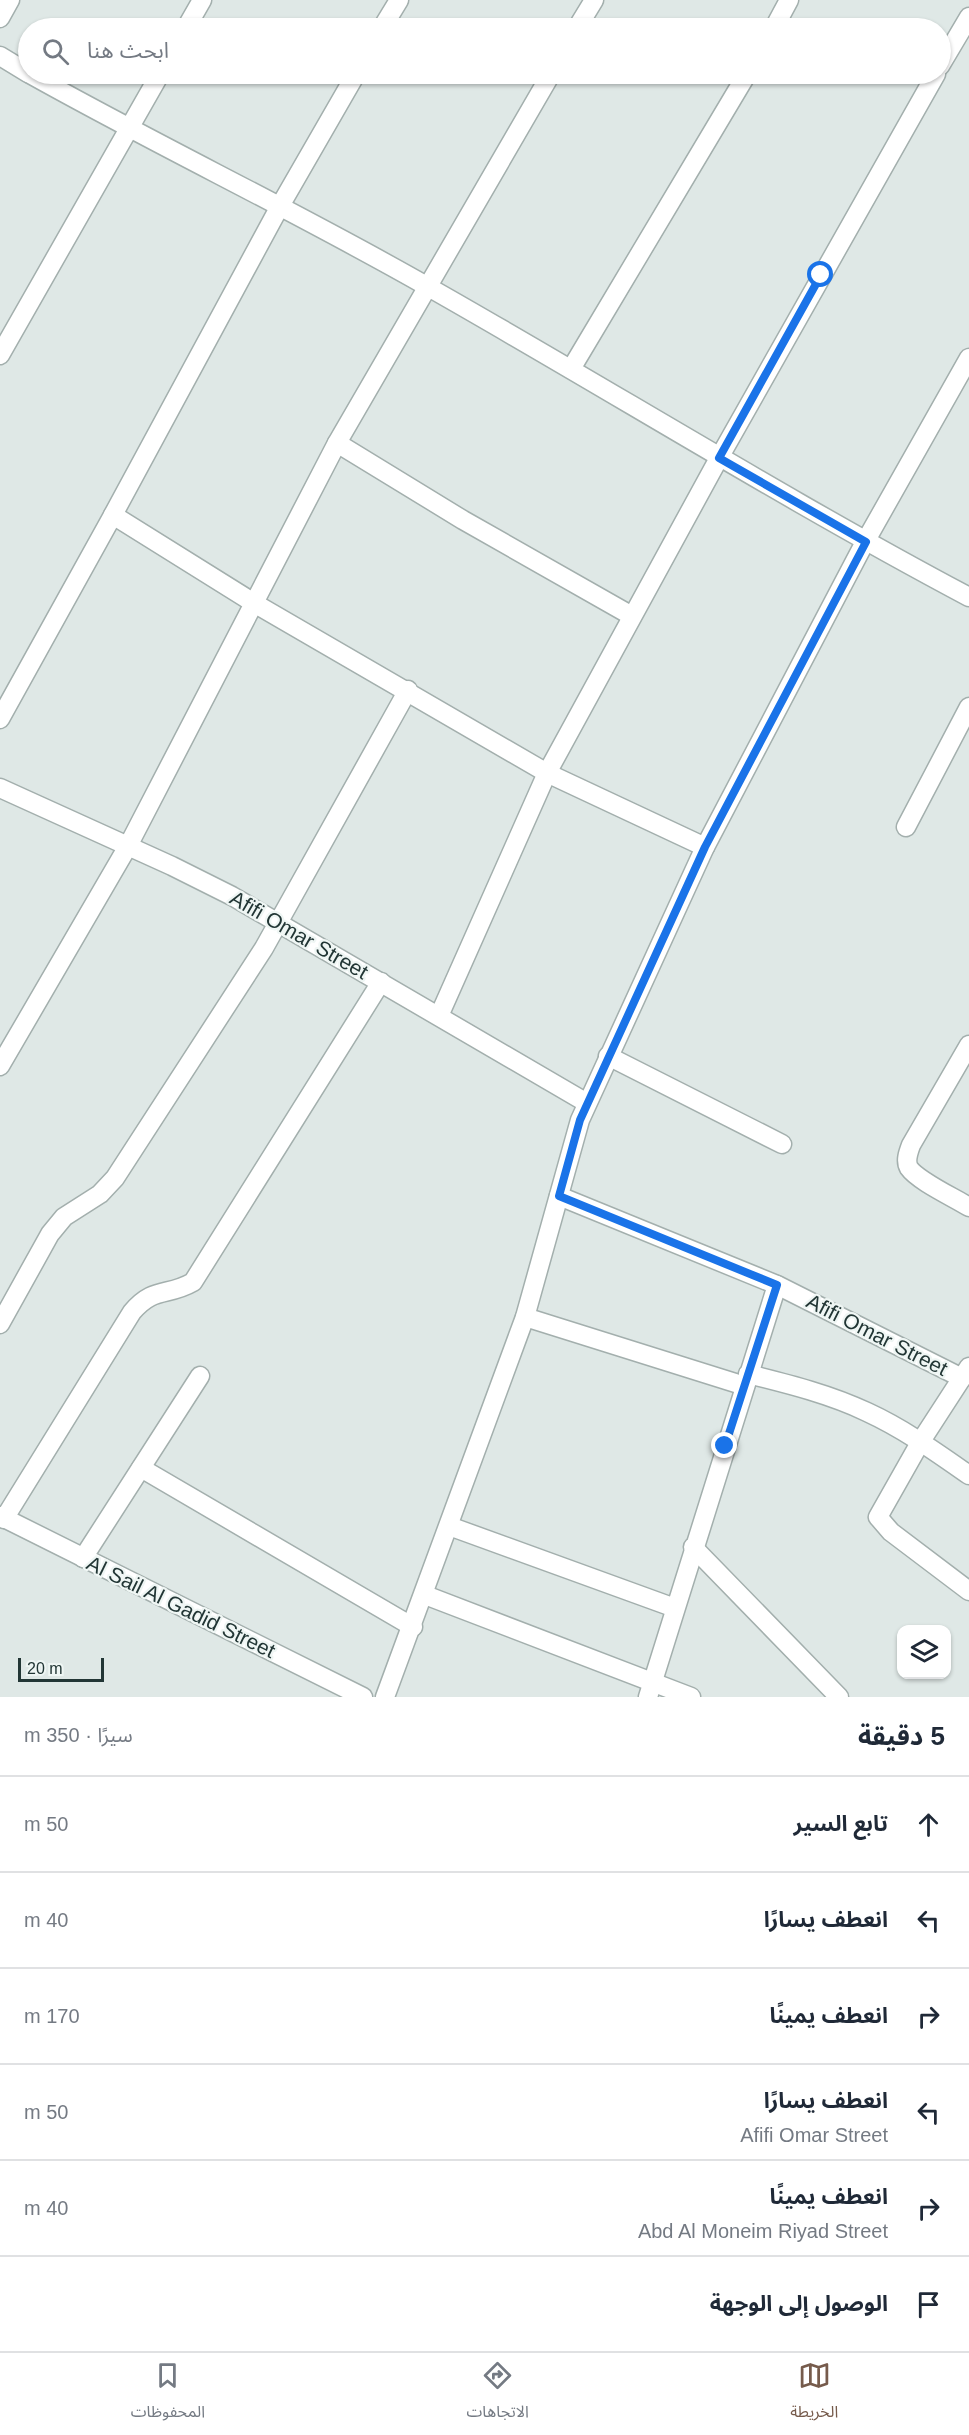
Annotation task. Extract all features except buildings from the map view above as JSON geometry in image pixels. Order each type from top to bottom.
[{"type":"street","points":[[0,18],[10,0]]},
{"type":"street","points":[[192,18],[202,0]]},
{"type":"street","points":[[388,18],[399,0]]},
{"type":"street","points":[[584,18],[594,0]]},
{"type":"street","points":[[779,18],[789,0]]},
{"type":"street","points":[[951,47],[969,17]]},
{"type":"street","points":[[0,56],[18,67]]},
{"type":"street","points":[[49,84],[129,129],[280,206],[428,286],[719,458],[866,542],[969,597]]},
{"type":"street","points":[[0,355],[154,84]]},
{"type":"street","points":[[0,719],[280,206],[350,84]]},
{"type":"street","points":[[0,1066],[128,846],[337,443],[545,84]]},
{"type":"street","points":[[571,369],[741,84]]},
{"type":"street","points":[[439,1016],[547,772],[719,458],[930,84]]},
{"type":"street","points":[[385,1697],[413,1627],[525,1317],[580,1120],[587,1103],[705,847],[866,542],[969,358]]},
{"type":"street","points":[[337,443],[463,520],[632,616]]},
{"type":"street","points":[[113,515],[254,603],[547,772],[705,847]]},
{"type":"street","points":[[0,1324],[50,1234],[64,1217],[100,1194],[115,1178],[278,921],[408,690]]},
{"type":"street","points":[[906,827],[969,707]]},
{"type":"street","name":"Afifi Omar Street","points":[[0,788],[128,846],[278,921],[587,1103]]},
{"type":"street","points":[[2,1517],[132,1312],[144,1298],[159,1292],[179,1290],[193,1282],[381,982]]},
{"type":"street","points":[[969,1045],[911,1145],[907,1158],[909,1167],[917,1175],[969,1207]]},
{"type":"street","points":[[609,1056],[782,1144]]},
{"type":"street","name":"Afifi Omar Street","points":[[559,1196],[777,1285],[965,1372]]},
{"type":"street","points":[[650,1690],[777,1285]]},
{"type":"street","points":[[525,1317],[746,1380],[808,1389],[857,1407],[921,1441],[969,1475]]},
{"type":"street","points":[[965,1372],[921,1441],[878,1517],[891,1532],[969,1591]]},
{"type":"street","points":[[83,1558],[200,1376]]},
{"type":"street","points":[[141,1468],[413,1627]]},
{"type":"street","name":"Al Sail Al Gadid Street","points":[[2,1517],[363,1697]]},
{"type":"street","points":[[449,1526],[675,1608]]},
{"type":"street","points":[[693,1547],[839,1697]]},
{"type":"street","points":[[424,1595],[650,1690],[691,1697]]},
{"type":"route","points":[[725,1446],[777,1285],[559,1196],[580,1120],[705,847],[866,542],[719,458],[821,275]]}]
